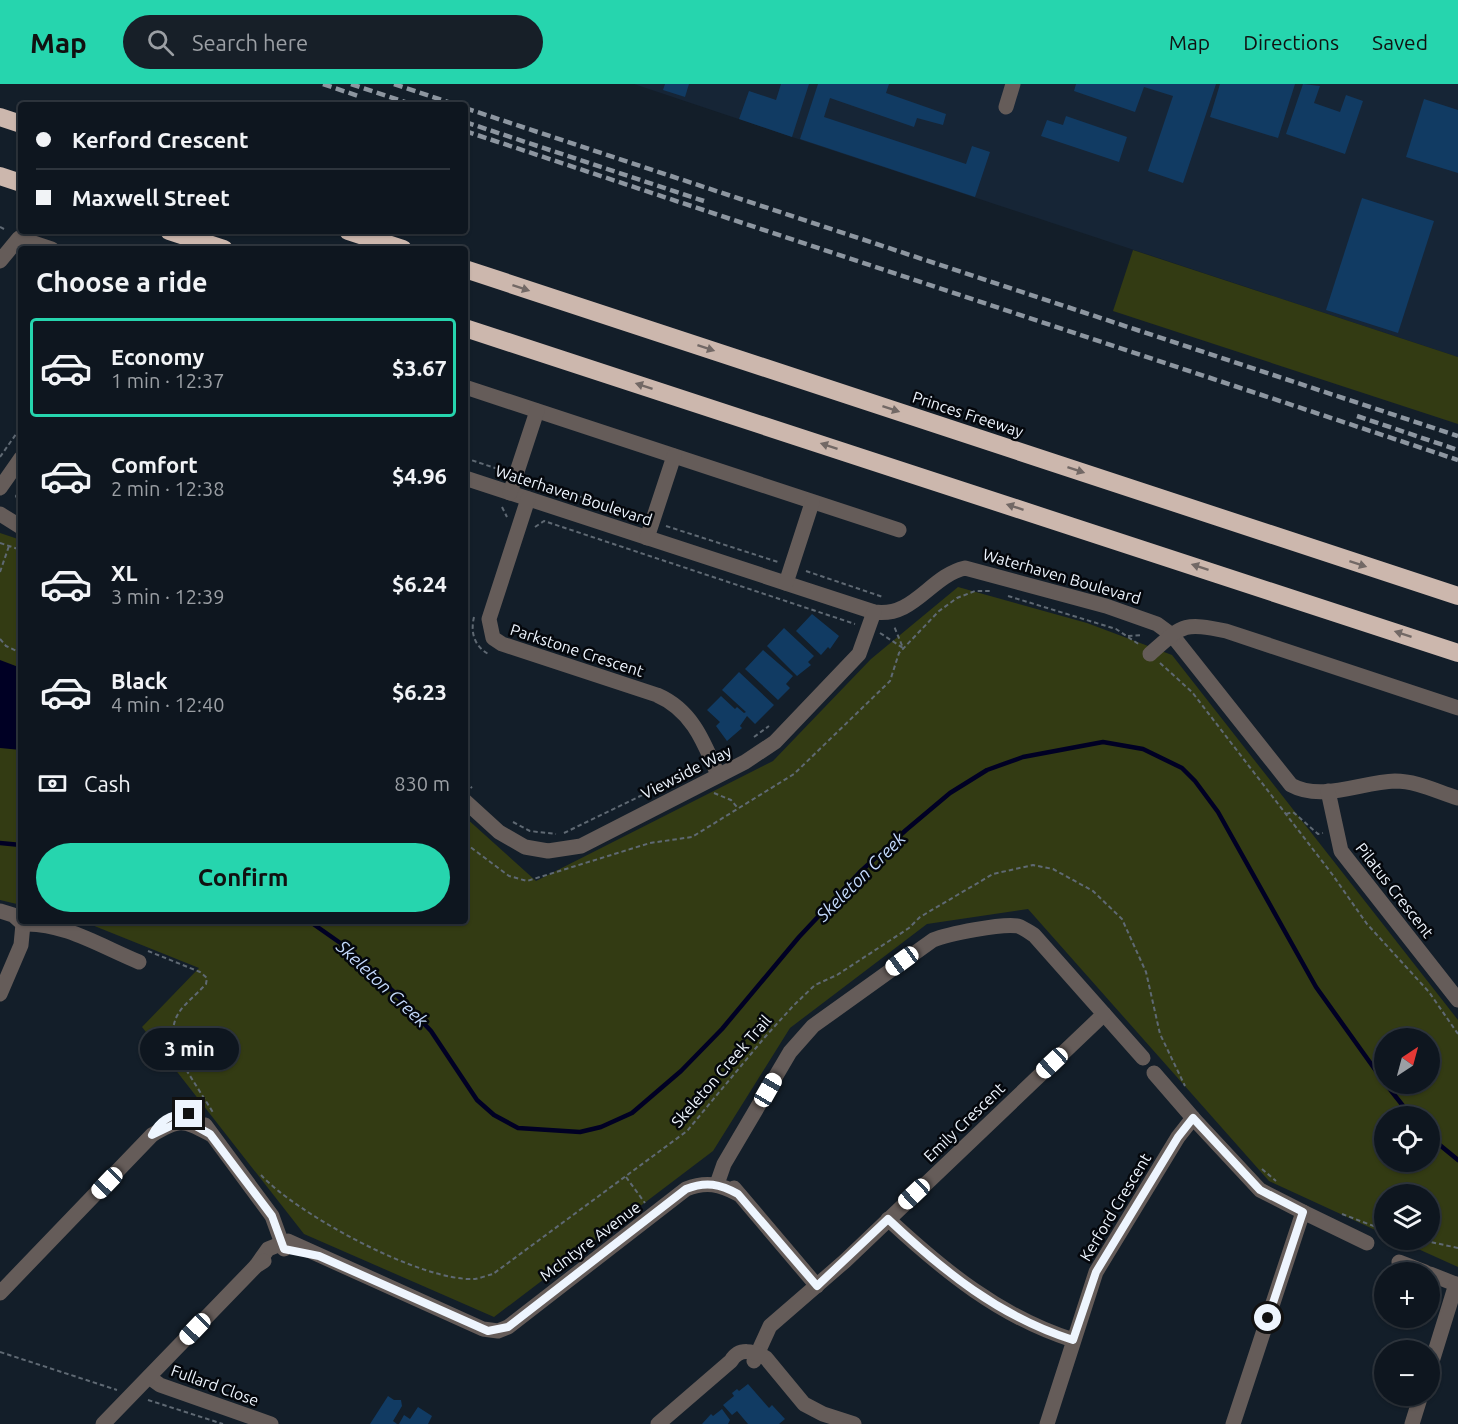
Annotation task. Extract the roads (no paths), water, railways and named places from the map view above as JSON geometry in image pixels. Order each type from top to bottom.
[{"type":"highway","points":[[0,117],[18,123]]},
{"type":"highway","points":[[0,176],[18,182]]},
{"type":"highway","points":[[178,234],[215,246]]},
{"type":"highway","points":[[357,234],[394,246]]},
{"type":"highway","name":"Princes Freeway","points":[[468,270],[1458,596]]},
{"type":"highway","points":[[468,328],[1458,653]]},
{"type":"street","points":[[1006,107],[1013,84]]},
{"type":"street","points":[[0,261],[18,238],[43,246]]},
{"type":"street","points":[[468,388],[899,530]]},
{"type":"street","points":[[510,492],[537,411]]},
{"type":"street","points":[[647,538],[674,456]]},
{"type":"street","points":[[0,488],[18,462]]},
{"type":"street","name":"Waterhaven Boulevard","points":[[468,479],[874,612],[891,613],[912,603],[951,573],[970,568],[1106,606],[1157,624],[1172,635],[1291,785],[1312,792],[1396,781],[1411,782],[1458,798]]},
{"type":"street","name":"Parkstone Crescent","points":[[528,499],[489,619],[493,638],[502,644],[657,695],[673,703],[691,720],[718,776]]},
{"type":"street","points":[[786,584],[812,503]]},
{"type":"street","points":[[0,514],[18,525]]},
{"type":"street","name":"Viewside Way","points":[[469,795],[499,832],[525,847],[548,851],[581,846],[756,756],[790,728],[855,659],[865,644],[874,612]]},
{"type":"street","points":[[1149,654],[1172,635],[1194,624],[1226,631],[1458,708]]},
{"type":"street","name":"Pilatus Crescent","points":[[1328,790],[1335,832],[1341,851],[1458,1000]]},
{"type":"street","points":[[0,911],[13,915],[18,920]]},
{"type":"street","points":[[0,994],[21,945],[22,924]]},
{"type":"street","points":[[45,924],[143,956]]},
{"type":"street","points":[[817,1286],[738,1194],[718,1180],[772,1083],[802,1037],[831,1013],[933,940],[944,936],[1008,926],[1022,927],[1035,935],[1143,1058]]},
{"type":"street","name":"Emily Crescent","points":[[756,1357],[770,1326],[817,1286],[1104,1014]]},
{"type":"street","points":[[1155,1073],[1184,1097],[1193,1118],[1260,1190],[1367,1243]]},
{"type":"street","points":[[0,1293],[165,1119],[180,1114],[202,1121],[272,1216],[283,1246],[268,1249],[256,1266],[103,1424]]},
{"type":"street","name":"Kerford Crescent","points":[[1047,1424],[1096,1272],[1178,1137],[1193,1118]]},
{"type":"street","name":"McIntyre Avenue","points":[[283,1246],[288,1241],[302,1245],[319,1256],[473,1323],[514,1321],[686,1189],[718,1180]]},
{"type":"street","points":[[1233,1424],[1303,1212]]},
{"type":"street","points":[[888,1219],[937,1264],[981,1297],[1055,1334],[1073,1340]]},
{"type":"street","points":[[1439,1340],[1457,1285],[1440,1278]]},
{"type":"street","points":[[658,1424],[739,1353],[770,1362],[776,1373],[809,1407],[854,1424]]},
{"type":"street","name":"Fullard Close","points":[[149,1377],[160,1385],[271,1424]]},
{"type":"street","points":[[1412,1424],[1418,1406]]},
{"type":"water","points":[[0,660],[18,667],[18,750],[0,748]]},
{"type":"waterway","name":"Skeleton Creek","points":[[313,924],[346,947],[398,996],[431,1031],[477,1100],[494,1115],[518,1128],[580,1132],[601,1127],[632,1113],[681,1071],[722,1029],[799,937],[860,872],[950,793],[987,770],[1023,757],[1103,742],[1143,749],[1182,768],[1195,781],[1218,812],[1316,987],[1374,1068]]},
{"type":"waterway","name":"Skeleton Creek","points":[[0,843],[18,845]]},
{"type":"waterway","name":"Skeleton Creek","points":[[1394,1094],[1403,1106]]},
{"type":"waterway","name":"Skeleton Creek","points":[[1440,1145],[1458,1160]]},
{"type":"railway","points":[[323,84],[361,97]]},
{"type":"railway","points":[[351,84],[405,102]]},
{"type":"railway","points":[[394,84],[448,102]]},
{"type":"railway","points":[[468,109],[1458,436]]},
{"type":"railway","points":[[468,123],[704,201]]},
{"type":"railway","points":[[468,132],[1458,460]]},
{"type":"railway","points":[[1357,416],[1458,450]]}]
